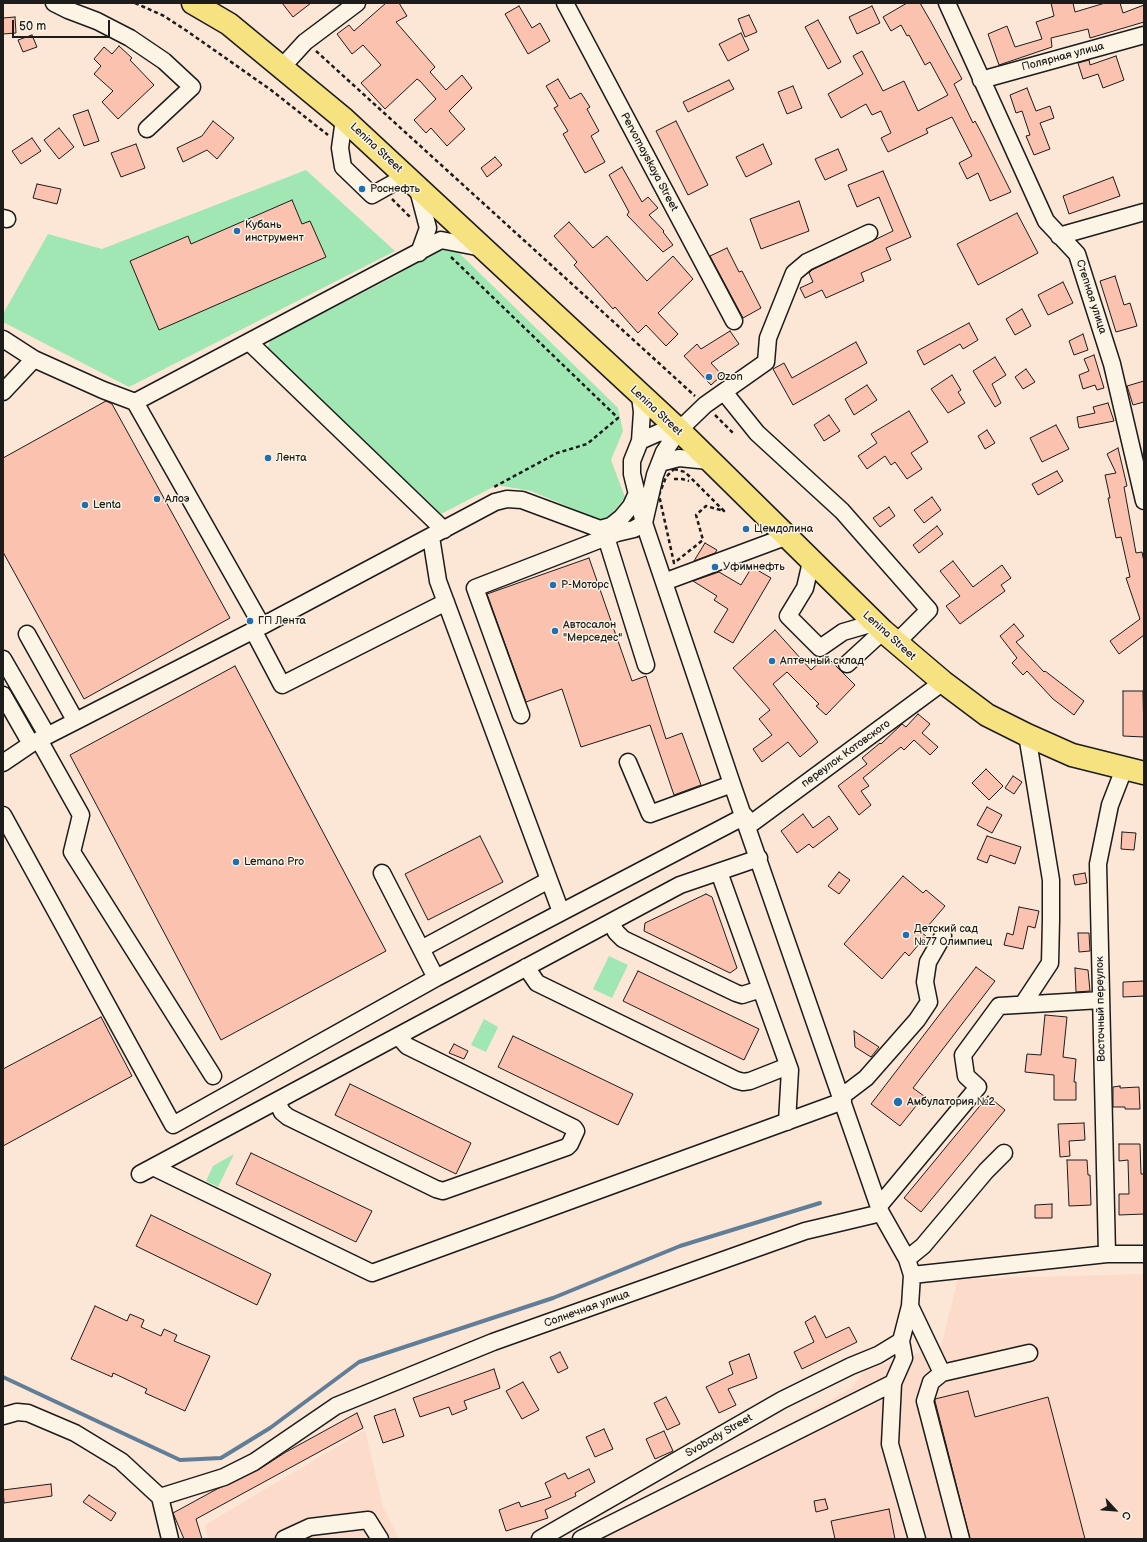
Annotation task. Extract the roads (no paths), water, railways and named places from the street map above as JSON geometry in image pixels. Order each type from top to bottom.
[{"type":"highway","name":"Lenina Street","points":[[193,3],[229,24],[283,66],[344,119],[678,430],[785,537],[885,632],[943,682],[987,715],[1027,735],[1072,755],[1134,771]]},
{"type":"street","points":[[54,3],[97,21],[130,38],[164,61],[192,87],[147,130]]},
{"type":"street","points":[[283,66],[306,42],[356,3]]},
{"type":"street","name":"Pervomayskaya Street","points":[[565,3],[734,321]]},
{"type":"street","name":"Степная улица","points":[[947,3],[1046,221],[1077,254],[1112,364],[1144,501]]},
{"type":"street","name":"Полярная улица","points":[[982,80],[1144,35]]},
{"type":"street","points":[[344,119],[340,148],[343,167],[372,195],[412,181],[428,228],[419,253]]},
{"type":"street","points":[[1059,236],[1144,212]]},
{"type":"street","points":[[521,714],[475,588],[607,533],[634,529],[644,523],[650,494],[664,452],[678,430],[705,405],[766,362],[768,338],[794,273],[807,262],[869,232]]},
{"type":"street","points":[[135,402],[441,240],[482,248]]},
{"type":"street","points":[[3,339],[34,359],[102,390],[135,402],[257,628],[282,685],[446,602]]},
{"type":"street","points":[[249,342],[438,534],[438,581],[561,912]]},
{"type":"street","points":[[3,392],[34,359]]},
{"type":"street","points":[[724,392],[757,433],[842,511],[929,610],[885,632],[847,664]]},
{"type":"street","points":[[640,396],[642,412],[640,441],[632,461],[632,474],[644,523],[732,784],[880,1209],[907,1259],[912,1275],[910,1306],[901,1341],[904,1358],[893,1383],[890,1444],[917,1539]]},
{"type":"street","points":[[640,441],[658,433],[678,430]]},
{"type":"street","points":[[660,463],[679,458],[709,461]]},
{"type":"street","points":[[637,493],[631,506],[622,518],[611,526],[607,533],[646,664]]},
{"type":"street","points":[[3,763],[39,740],[75,720],[257,628],[438,534],[495,502],[522,500],[607,533]]},
{"type":"street","points":[[664,582],[785,537]]},
{"type":"street","points":[[811,562],[806,588],[788,616],[820,648],[843,632],[885,632]]},
{"type":"street","points":[[27,634],[75,720]]},
{"type":"street","points":[[3,659],[39,740],[81,815],[72,852],[213,1076]]},
{"type":"street","name":"переулок Котовского","points":[[3,815],[173,1125],[436,978],[561,912],[746,821],[943,682]]},
{"type":"street","points":[[3,694],[39,740]]},
{"type":"street","points":[[1023,1004],[1050,963],[1052,920],[1051,880],[1027,735]]},
{"type":"street","points":[[628,762],[650,814],[732,784]]},
{"type":"street","name":"Восточный переулок","points":[[1107,1254],[1098,864],[1110,805],[1134,771]]},
{"type":"street","points":[[759,858],[680,885],[147,1171],[372,1273],[787,1122],[842,1099],[866,1078],[917,1020],[929,1002],[925,982],[928,962],[943,936]]},
{"type":"street","points":[[719,872],[788,1066],[787,1122]]},
{"type":"street","points":[[382,873],[436,978]]},
{"type":"street","points":[[421,949],[549,880]]},
{"type":"street","points":[[611,922],[616,932],[623,938],[736,993],[742,995],[761,989]]},
{"type":"street","points":[[526,967],[537,983],[736,1080],[743,1082],[750,1081],[788,1066]]},
{"type":"street","points":[[880,1209],[978,1087],[966,1076],[963,1055],[999,1006],[1101,1000]]},
{"type":"street","points":[[277,1101],[282,1112],[288,1117],[436,1189],[443,1191],[570,1144],[576,1131],[574,1128],[407,1046],[398,1036]]},
{"type":"street","points":[[907,1259],[924,1246],[986,1171],[1004,1153]]},
{"type":"street","name":"Солнечная улица","points":[[160,1498],[224,1477],[254,1462],[336,1406],[493,1342],[805,1231],[880,1209]]},
{"type":"street","points":[[912,1275],[1107,1254],[1144,1254]]},
{"type":"street","points":[[910,1306],[942,1373]]},
{"type":"street","name":"Svobody Street","points":[[540,1539],[782,1400],[851,1366],[878,1355],[901,1341]]},
{"type":"street","points":[[961,1539],[925,1401],[931,1382],[942,1373],[1029,1353]]},
{"type":"street","points":[[581,1539],[893,1383]]},
{"type":"street","points":[[8,1411],[28,1413],[76,1433],[121,1461],[160,1498],[170,1539]]},
{"type":"street","points":[[284,1539],[310,1527],[368,1520],[380,1539]]},
{"type":"waterway","points":[[3,1377],[180,1460],[221,1458],[270,1428],[359,1362],[553,1298],[680,1246],[820,1203]]},
{"type":"place","name":"Роснефть","points":[[362,189]]},
{"type":"place","name":"Кубань инструмент","points":[[237,231]]},
{"type":"place","name":"Ozon","points":[[709,377]]},
{"type":"place","name":"Лента","points":[[268,458]]},
{"type":"place","name":"Алоэ","points":[[157,499]]},
{"type":"place","name":"Lenta","points":[[85,505]]},
{"type":"place","name":"Цемдолина","points":[[746,529]]},
{"type":"place","name":"Уфимнефть","points":[[715,567]]},
{"type":"place","name":"Р-Моторс","points":[[553,585]]},
{"type":"place","name":"ГП Лента","points":[[250,621]]},
{"type":"place","name":"Автосалон \"Мерседес\"","points":[[555,631]]},
{"type":"place","name":"Аптечный склад","points":[[772,661]]},
{"type":"place","name":"Lemana Pro","points":[[236,862]]},
{"type":"place","name":"Детский сад №77 Олимпиец","points":[[906,935]]},
{"type":"place","name":"Амбулатория №2","points":[[898,1102]]}]
